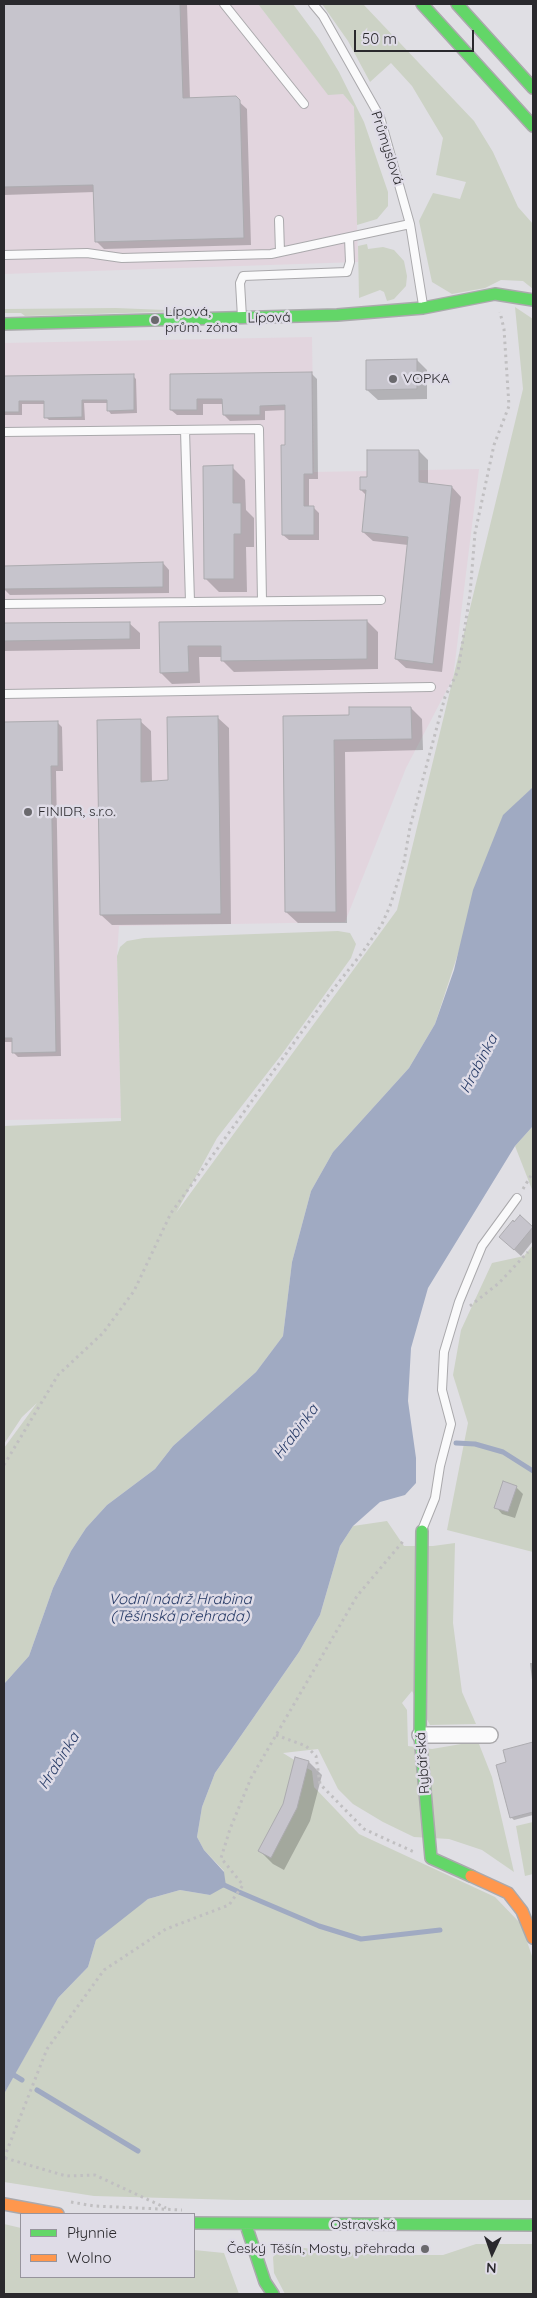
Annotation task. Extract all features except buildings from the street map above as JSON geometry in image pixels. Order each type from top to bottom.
[{"type":"main road","points":[[422,4],[533,126]]},
{"type":"main road","points":[[457,4],[533,88]]},
{"type":"main road","name":"Lípová","points":[[4,324],[337,316],[423,308],[495,294],[533,300]]},
{"type":"main road","name":"Rybářská","points":[[422,1531],[420,1735],[430,1858]]},
{"type":"main road","points":[[430,1858],[508,1893],[522,1911],[533,1938]]},
{"type":"main road","points":[[4,2204],[53,2213]]},
{"type":"main road","name":"Ostravská","points":[[195,2223],[246,2225],[533,2225]]},
{"type":"main road","points":[[246,2225],[265,2282],[273,2294]]},
{"type":"street","points":[[420,1735],[490,1735]]},
{"type":"lane","points":[[224,4],[304,104]]},
{"type":"lane","name":"Průmyslová","points":[[313,4],[323,16],[380,117],[410,224],[423,308]]},
{"type":"lane","points":[[279,220],[280,252]]},
{"type":"lane","points":[[4,255],[87,253],[122,258],[280,252],[410,224]]},
{"type":"lane","points":[[242,318],[240,283],[243,276],[346,272],[350,262],[349,238]]},
{"type":"lane","points":[[4,432],[259,429],[262,602]]},
{"type":"lane","points":[[185,430],[190,602]]},
{"type":"lane","points":[[4,604],[381,600]]},
{"type":"lane","points":[[4,694],[432,687]]},
{"type":"lane","points":[[422,1531],[435,1498],[440,1466],[451,1424],[442,1390],[444,1352],[454,1319],[482,1246],[518,1198]]},
{"type":"path","points":[[4,1465],[58,1376],[103,1333],[134,1291],[171,1213],[327,997],[362,953],[382,924],[390,906],[445,697],[458,671],[470,594],[475,534],[494,445],[510,406],[504,328],[495,294]]},
{"type":"path","points":[[518,1198],[533,1172]]},
{"type":"path","points":[[454,1319],[500,1282],[528,1252]]},
{"type":"path","points":[[169,2209],[95,2174],[66,2176],[4,2158],[47,2049],[104,1970],[166,1928],[229,1905],[242,1885],[221,1858],[222,1849],[251,1778],[357,1596],[402,1540],[422,1531]]},
{"type":"path","points":[[276,1735],[306,1746],[316,1756],[320,1784],[364,1829],[394,1844],[430,1858]]},
{"type":"shaded area","points":[[4,4],[258,4],[328,94],[343,94],[354,107],[358,262],[4,274]]},
{"type":"shaded area","points":[[258,4],[293,4],[319,39],[339,72],[364,122],[388,192],[388,206],[377,219],[357,225],[354,107],[343,94],[328,95]]},
{"type":"shaded area","points":[[322,4],[363,4],[474,121],[493,152],[518,207],[533,224],[533,289],[523,281],[501,280],[485,288],[452,294],[432,282],[419,221],[433,193],[460,199],[466,182],[436,175],[443,138],[412,86],[391,63],[370,82],[348,41]]},
{"type":"shaded area","points":[[367,244],[368,249],[383,247],[394,250],[404,261],[407,276],[406,286],[394,299],[387,301],[384,292],[380,290],[359,298],[358,246]]},
{"type":"shaded area","points":[[515,307],[533,319],[533,787],[503,816],[435,1024],[409,1068],[333,1152],[311,1191],[292,1262],[283,1336],[256,1372],[173,1446],[155,1469],[107,1505],[86,1528],[71,1551],[53,1588],[29,1656],[4,1684],[4,1448],[37,1403],[22,1417],[4,1444],[4,1126],[121,1121],[117,956],[120,947],[127,941],[144,938],[338,931],[350,933],[356,944],[351,958],[282,1054],[217,1138],[176,1213],[397,910],[523,389]]},
{"type":"shaded area","points":[[116,308],[190,311],[25,316],[21,313],[4,313],[4,309]]},
{"type":"shaded area","points":[[312,337],[314,472],[479,469],[453,678],[406,768],[345,922],[119,926],[117,956],[121,1118],[4,1120],[4,343]]},
{"type":"shaded area","points":[[533,1126],[533,1192],[515,1146]]},
{"type":"shaded area","points":[[533,1245],[533,1552],[447,1530],[468,1423],[453,1375],[461,1330],[492,1263],[524,1256]]},
{"type":"shaded area","points":[[387,1521],[404,1546],[433,1546],[455,1543],[453,1623],[462,1692],[476,1724],[430,1725],[412,1691],[402,1703],[407,1710],[408,1746],[432,1749],[467,1743],[479,1744],[492,1777],[514,1872],[482,1850],[449,1839],[414,1837],[383,1822],[353,1804],[338,1789],[318,1749],[283,1753],[312,1771],[314,1787],[359,1834],[495,1897],[521,1924],[533,1959],[533,2200],[237,2200],[94,2196],[4,2182],[4,2094],[45,2020],[58,1998],[88,1967],[96,1940],[124,1916],[148,1899],[180,1890],[210,1895],[224,1871],[204,1850],[197,1837],[202,1807],[215,1773],[299,1652],[320,1615],[340,1546],[353,1526]]},
{"type":"shaded area","points":[[533,1822],[533,1874],[525,1876],[516,1826]]},
{"type":"shaded area","points":[[4,2224],[20,2228],[20,2278],[195,2278],[195,2250],[224,2253],[239,2294],[4,2294]]},
{"type":"shaded area","points":[[476,2244],[533,2244],[533,2294],[285,2294],[274,2273],[273,2257],[282,2246],[381,2255],[443,2255]]},
{"type":"water","name":"Vodní nádrž Hrabina (Těšínská přehrada)","points":[[533,787],[533,1126],[515,1146],[428,1288],[411,1348],[408,1401],[416,1458],[416,1483],[405,1495],[380,1502],[353,1526],[340,1546],[320,1615],[299,1652],[215,1773],[202,1807],[197,1837],[204,1850],[224,1872],[226,1886],[210,1895],[180,1890],[148,1899],[96,1940],[88,1967],[58,1998],[4,2094],[4,1684],[29,1656],[53,1588],[71,1551],[86,1528],[107,1505],[155,1469],[173,1446],[256,1372],[283,1336],[292,1262],[311,1191],[333,1152],[409,1068],[435,1024],[454,970],[473,890],[503,815]]},
{"type":"waterway","points":[[456,1443],[475,1444],[503,1452],[533,1471]]},
{"type":"waterway","points":[[222,1884],[237,1891]]},
{"type":"waterway","points":[[239,1892],[319,1926],[361,1939],[440,1930]]},
{"type":"waterway","points":[[4,2069],[22,2080]]},
{"type":"waterway","points":[[37,2090],[138,2151]]},
{"type":"traffic: fast","points":[[422,4],[533,126]]},
{"type":"traffic: fast","points":[[457,4],[533,88]]},
{"type":"traffic: fast","points":[[4,324],[337,315],[423,308],[495,294],[533,300]]},
{"type":"traffic: fast","points":[[422,1531],[420,1735],[431,1858],[471,1876]]},
{"type":"traffic: fast","points":[[195,2223],[533,2225]]},
{"type":"traffic: fast","points":[[246,2225],[265,2282],[273,2294]]},
{"type":"traffic: slow","points":[[471,1876],[508,1893],[522,1911],[533,1938]]},
{"type":"traffic: slow","points":[[4,2204],[53,2213]]},
{"type":"place","name":"Lípová, prům. zóna","points":[[155,320]]},
{"type":"place","name":"VOPKA","points":[[393,379]]},
{"type":"place","name":"FINIDR, s.r.o.","points":[[28,812]]},
{"type":"place","name":"Český Těšín, Mosty, přehrada","points":[[425,2249]]},
{"type":"water label","name":"Hrabinka","points":[[479,1064]]},
{"type":"water label","name":"Hrabinka","points":[[296,1432]]},
{"type":"water label","name":"Hrabinka","points":[[59,1761]]}]
